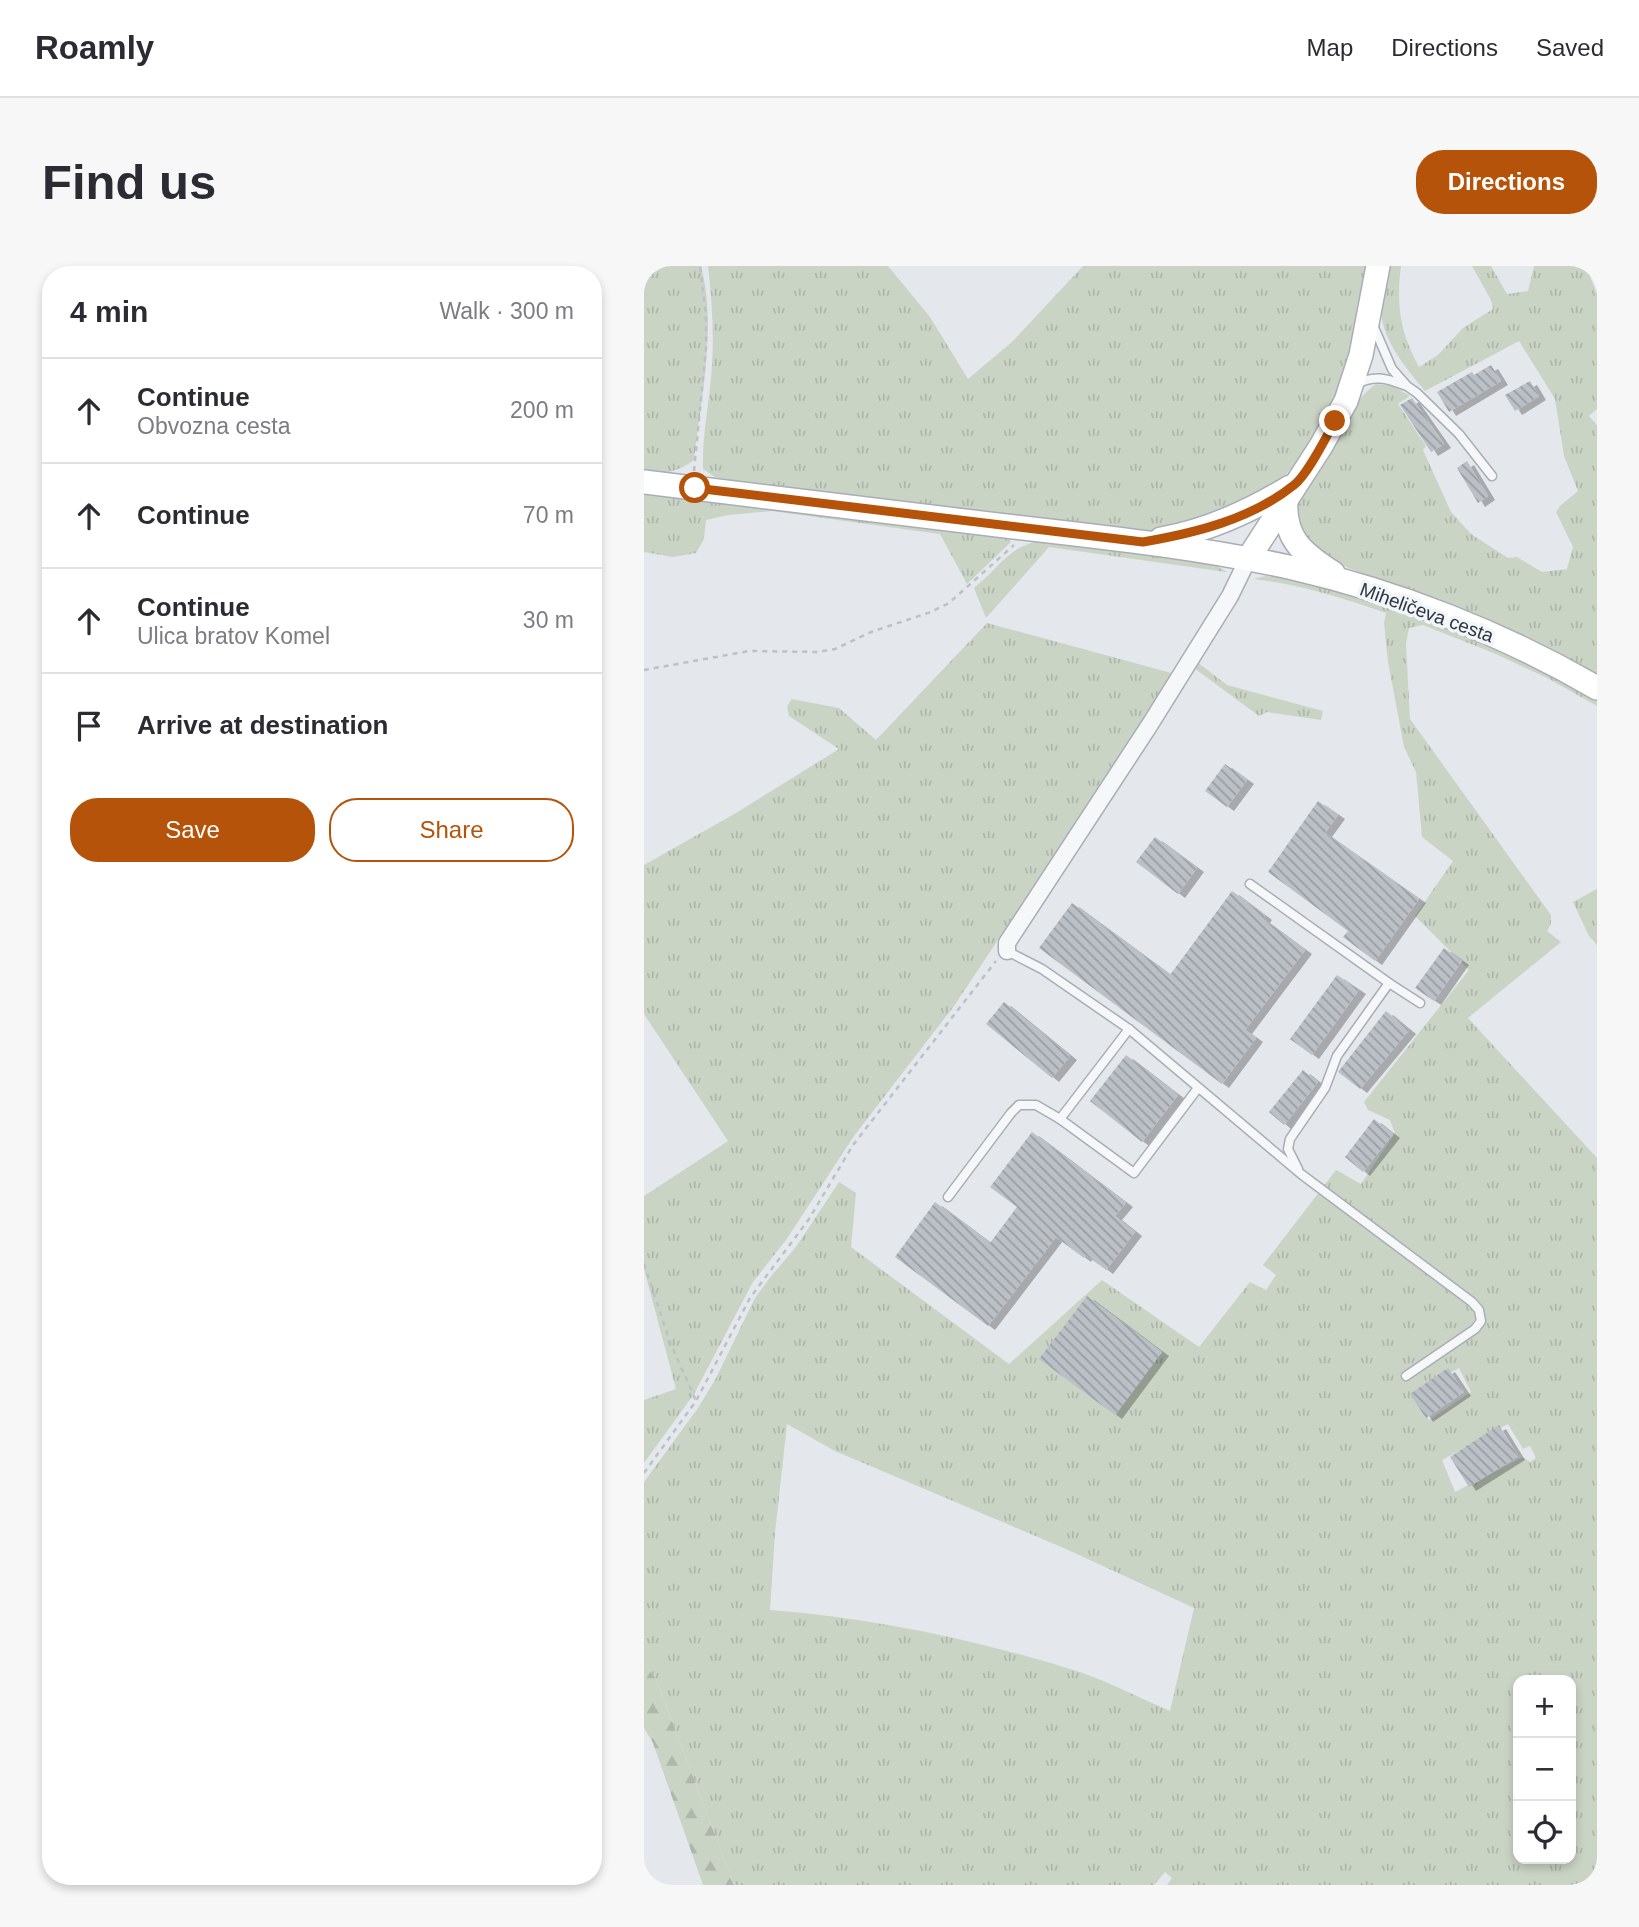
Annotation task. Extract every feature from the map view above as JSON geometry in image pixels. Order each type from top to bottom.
[{"type":"street","points":[[1006,949],[1149,726],[1230,596],[1248,559],[1321,446],[1353,387],[1370,316],[1378,266]]},
{"type":"street","name":"Miheličeva cesta","points":[[644,482],[1143,542],[1295,569],[1354,585],[1462,622],[1525,650],[1597,688]]},
{"type":"street","points":[[1143,542],[1212,528],[1291,491]]},
{"type":"street","points":[[1291,491],[1285,517],[1289,531],[1300,549],[1354,585]]},
{"type":"lane","points":[[1370,316],[1392,369],[1406,386]]},
{"type":"lane","points":[[1353,387],[1367,379],[1379,377],[1406,386],[1417,393],[1459,434],[1492,476]]},
{"type":"lane","points":[[1250,884],[1420,1003]]},
{"type":"lane","points":[[1006,949],[1042,969],[1129,1029],[1301,1174],[1472,1302],[1479,1310],[1481,1321],[1475,1329],[1406,1377]]},
{"type":"lane","points":[[1301,1174],[1288,1149],[1290,1139],[1325,1088],[1337,1056],[1389,983]]},
{"type":"lane","points":[[1060,1119],[1129,1029]]},
{"type":"lane","points":[[948,1197],[1011,1112],[1020,1105],[1036,1105],[1060,1119],[1134,1173],[1198,1088]]},
{"type":"path","points":[[695,488],[694,465],[706,348],[706,316],[700,266]]},
{"type":"path","points":[[644,670],[749,651],[818,652],[835,649],[871,632],[931,612],[948,603],[1032,529]]},
{"type":"path","points":[[644,1473],[696,1401],[750,1298],[809,1219],[853,1145],[1006,949]]},
{"type":"path","points":[[644,1264],[670,1342],[696,1401]]},
{"type":"green space","points":[[644,266],[701,266],[706,289],[708,338],[694,460],[665,473],[644,472]]},
{"type":"green space","points":[[708,266],[888,266],[930,317],[968,379],[1013,341],[1083,266],[1371,266],[1343,388],[1308,450],[1288,472],[1274,486],[1235,512],[1155,531],[1128,531],[737,484],[715,477],[703,469],[713,353]]},
{"type":"green space","points":[[1387,266],[1401,266],[1401,318],[1407,342],[1419,367],[1438,355],[1463,328],[1493,309],[1491,300],[1472,266],[1491,266],[1507,294],[1528,291],[1534,266],[1586,266],[1597,294],[1597,409],[1589,416],[1597,425],[1597,675],[1533,641],[1487,621],[1333,562],[1303,538],[1296,513],[1298,501],[1344,420],[1366,392],[1376,384],[1393,386],[1410,396],[1398,404],[1426,446],[1423,450],[1451,512],[1471,534],[1508,558],[1517,557],[1542,572],[1567,569],[1573,547],[1556,512],[1578,491],[1564,456],[1555,399],[1519,341],[1425,391],[1395,351],[1384,328],[1381,304]]},
{"type":"green space","points":[[644,488],[1006,536],[1011,542],[967,584],[940,534],[772,511],[706,520],[704,539],[696,553],[673,557],[644,552]]},
{"type":"green space","points":[[1050,539],[1217,565],[1226,572],[1049,547],[986,618],[974,588],[1015,550]]},
{"type":"green space","points":[[1266,576],[1300,582],[1399,608],[1495,645],[1597,699],[1597,706],[1496,654],[1423,625],[1409,628],[1406,644],[1410,719],[1551,915],[1551,924],[1547,931],[1561,942],[1468,1018],[1597,1158],[1597,1885],[1167,1885],[1172,1878],[1165,1872],[1154,1885],[734,1885],[656,1679],[644,1663],[644,1482],[715,1380],[755,1298],[796,1247],[839,1182],[856,1193],[851,1247],[1009,1364],[1102,1280],[1199,1347],[1250,1282],[1266,1290],[1276,1275],[1263,1265],[1336,1170],[1361,1184],[1395,1133],[1390,1120],[1368,1110],[1364,1102],[1469,970],[1415,916],[1453,861],[1422,837],[1416,772],[1404,747],[1388,662],[1384,623],[1386,613],[1337,597],[1253,579]],"holes":[[[1459,1368],[1471,1392],[1429,1420],[1415,1393]],[[787,1424],[835,1451],[1066,1549],[1194,1608],[1170,1711],[1083,1673],[997,1648],[884,1624],[770,1610]],[[1508,1424],[1523,1449],[1530,1446],[1536,1458],[1530,1462],[1523,1457],[1455,1492],[1442,1460]]]},
{"type":"green space","points":[[987,623],[1175,674],[954,1006],[854,1136],[786,1240],[753,1282],[694,1394],[644,1463],[644,1400],[676,1389],[644,1269],[644,1196],[728,1141],[644,1014],[644,865],[736,813],[839,749],[789,716],[787,706],[792,699],[839,708],[876,740]]},
{"type":"green space","points":[[1197,662],[1227,685],[1323,711],[1321,720],[1267,712],[1259,716],[1194,668]]},
{"type":"green space","points":[[1597,889],[1597,945],[1589,936],[1573,902]]},
{"type":"green space","points":[[644,1663],[656,1679],[734,1885],[703,1885],[653,1743],[644,1728]]},
{"type":"building","points":[[1491,365],[1501,381],[1449,412],[1437,392],[1472,372],[1474,375]]},
{"type":"building","points":[[1530,381],[1539,396],[1515,411],[1505,395]]},
{"type":"building","points":[[1412,398],[1444,444],[1431,452],[1400,405]]},
{"type":"building","points":[[1467,461],[1488,496],[1478,503],[1457,468]]},
{"type":"building","points":[[1225,764],[1247,780],[1227,807],[1205,791]]},
{"type":"building","points":[[1318,801],[1338,815],[1325,833],[1419,899],[1375,961],[1343,937],[1348,931],[1268,872]]},
{"type":"building","points":[[1155,837],[1197,868],[1178,894],[1136,862]]},
{"type":"building","points":[[1232,891],[1265,916],[1263,919],[1305,950],[1245,1030],[1256,1038],[1222,1084],[1039,948],[1072,903],[1170,975]]},
{"type":"building","points":[[1444,948],[1462,961],[1434,1001],[1415,988]]},
{"type":"building","points":[[1337,975],[1359,990],[1312,1055],[1290,1039]]},
{"type":"building","points":[[1004,1002],[1070,1056],[1052,1078],[986,1024]]},
{"type":"building","points":[[1386,1011],[1409,1030],[1360,1089],[1338,1072]]},
{"type":"building","points":[[1126,1055],[1178,1095],[1142,1142],[1090,1101]]},
{"type":"building","points":[[1303,1070],[1318,1082],[1284,1125],[1269,1112]]},
{"type":"building","points":[[1374,1119],[1393,1134],[1363,1172],[1345,1157]]},
{"type":"building","points":[[1032,1132],[1126,1203],[1115,1216],[1135,1232],[1106,1270],[1086,1255],[1084,1258],[1056,1237],[988,1326],[895,1257],[935,1202],[990,1243],[1017,1207],[990,1187]]},
{"type":"building","points":[[1087,1296],[1162,1352],[1115,1415],[1039,1359]]},
{"type":"building","points":[[1448,1368],[1464,1392],[1426,1418],[1410,1394]]},
{"type":"building","points":[[1499,1425],[1518,1456],[1469,1487],[1450,1457]]},
{"type":"route","points":[[695,488],[1143,542],[1212,528],[1261,505],[1296,484],[1335,421]]}]
